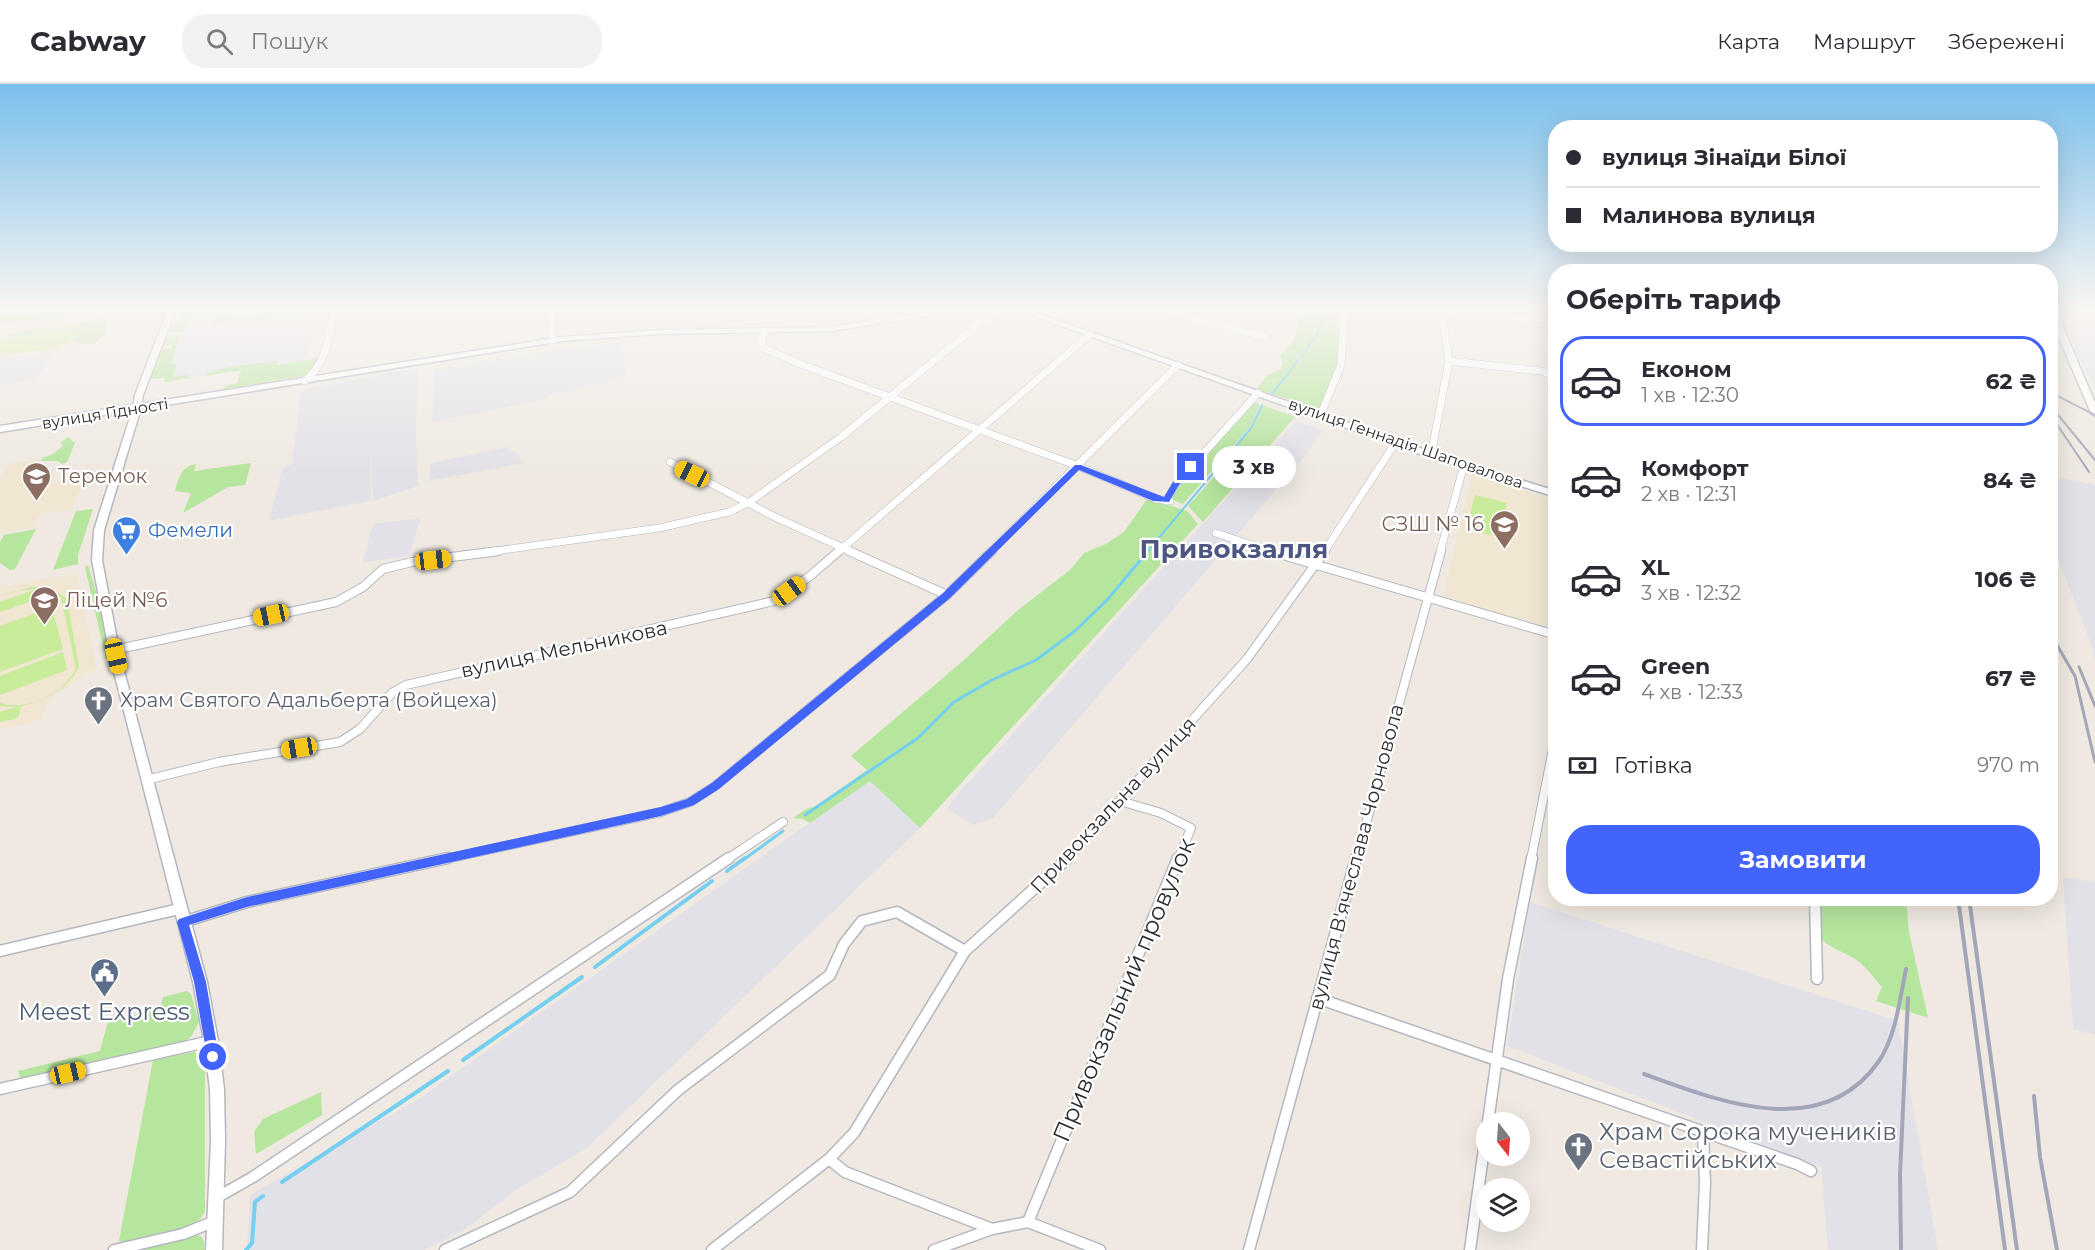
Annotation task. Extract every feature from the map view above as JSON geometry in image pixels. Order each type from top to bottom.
[{"type":"street","points":[[151,363],[106,501],[97,543],[97,560],[114,650],[179,909],[200,982],[211,1041],[217,1089],[218,1141],[214,1250]]},
{"type":"street","points":[[305,382],[314,376],[322,363]]},
{"type":"street","name":"вулиця Гідності","points":[[0,429],[415,363]]},
{"type":"street","points":[[801,363],[890,399],[1078,466],[1156,499],[1168,501],[1176,484],[1257,393]]},
{"type":"street","points":[[114,650],[336,602],[363,587],[383,569],[659,528],[729,512],[748,503],[832,444],[932,363]]},
{"type":"street","name":"вулиця Мельникова","points":[[146,780],[219,762],[340,741],[351,736],[392,693],[406,686],[774,602],[810,576],[1055,363]]},
{"type":"street","name":"вулиця Геннадія Шаповалова","points":[[1173,363],[1322,414],[1431,455],[1548,491]]},
{"type":"street","points":[[1322,414],[1341,363]]},
{"type":"street","points":[[1431,455],[1449,363]]},
{"type":"street","points":[[1471,363],[1548,374]]},
{"type":"street","points":[[2074,363],[2095,413]]},
{"type":"street","points":[[183,922],[247,902],[661,812],[690,802],[716,786],[947,595],[1178,365]]},
{"type":"street","name":"Привокзальна вулиця","points":[[712,1250],[829,1159],[854,1132],[965,951],[1060,867],[1247,659],[1315,566],[1396,442]]},
{"type":"street","points":[[670,462],[748,503],[947,595]]},
{"type":"street","name":"вулиця В'ячеслава Чорновола","points":[[1250,1250],[1464,465]]},
{"type":"street","points":[[1216,533],[1426,600],[1548,633]]},
{"type":"street","points":[[1490,1112],[1508,979],[1548,775]]},
{"type":"street","name":"Привокзальний провулок","points":[[1028,1222],[1191,828],[1161,813],[1120,801]]},
{"type":"street","points":[[215,1199],[783,822]]},
{"type":"street","points":[[1815,906],[1816,979]]},
{"type":"street","points":[[0,951],[179,909]]},
{"type":"street","points":[[444,1250],[570,1192],[678,1090],[830,975],[844,944],[862,921],[897,912],[965,951]]},
{"type":"street","points":[[1317,998],[1797,1164],[1811,1171]]},
{"type":"street","points":[[0,1089],[211,1041]]},
{"type":"street","points":[[1702,1250],[1705,1183],[1703,1132]]},
{"type":"street","points":[[829,1159],[845,1172],[992,1229]]},
{"type":"street","points":[[1470,1250],[1482,1166]]},
{"type":"street","points":[[114,1250],[183,1234],[215,1221]]},
{"type":"street","points":[[934,1250],[992,1229],[1028,1222],[1100,1250]]},
{"type":"shaded area","points":[[0,363],[45,363],[38,378],[0,384]]},
{"type":"shaded area","points":[[171,363],[283,363],[164,382]]},
{"type":"shaded area","points":[[477,363],[624,363],[626,377],[547,396],[547,399],[432,422],[434,371]]},
{"type":"shaded area","points":[[2082,363],[2095,363],[2095,388]]},
{"type":"shaded area","points":[[417,368],[418,486],[373,501],[371,450],[370,501],[269,521],[283,467],[292,464],[301,390]]},
{"type":"shaded area","points":[[1296,421],[1323,430],[1305,456],[993,818],[973,825],[947,809],[957,795]]},
{"type":"shaded area","points":[[508,447],[509,452],[516,451],[523,463],[429,481],[431,463]]},
{"type":"shaded area","name":"Теремок","points":[[41,459],[33,476],[55,472],[51,484],[85,479],[71,510],[39,515],[34,527],[0,533],[0,479],[8,464]]},
{"type":"shaded area","name":"СЗШ № 16","points":[[1472,473],[1548,499],[1548,626],[1443,599]]},
{"type":"shaded area","points":[[2058,477],[2095,485],[2095,660],[2093,649],[2058,559]]},
{"type":"shaded area","points":[[421,518],[409,556],[363,562],[373,524]]},
{"type":"shaded area","name":"Ліцей №6","points":[[72,574],[78,577],[97,669],[81,676],[49,699],[40,720],[0,730],[0,587]]},
{"type":"shaded area","points":[[870,780],[920,828],[587,1148],[519,1188],[464,1230],[425,1250],[247,1250],[250,1195],[417,1100]]},
{"type":"shaded area","points":[[2063,877],[2095,882],[2095,1035],[2073,1029]]},
{"type":"shaded area","points":[[1530,902],[1898,1021],[1938,1250],[1828,1250],[1821,1167],[1507,1046]]},
{"type":"green space","points":[[154,363],[177,364],[173,377],[187,375],[190,378],[164,382],[165,378],[148,379]]},
{"type":"green space","points":[[258,363],[317,363],[307,375],[224,389],[225,386],[237,383],[241,370],[204,376],[217,370],[238,366]]},
{"type":"green space","points":[[1338,363],[1323,407],[1319,409],[1256,389],[1268,375],[1281,369],[1283,364]]},
{"type":"green space","points":[[1254,402],[1260,405],[1250,427],[1183,504],[1171,499],[1177,487]]},
{"type":"green space","points":[[1262,405],[1295,417],[1203,522],[1188,506],[1239,449],[1235,447],[1251,428]]},
{"type":"green space","points":[[68,437],[75,443],[67,462],[62,464],[57,461],[41,461],[42,458],[58,450],[63,445],[60,443]]},
{"type":"green space","points":[[251,463],[245,485],[228,487],[183,513],[191,493],[175,491],[181,473],[187,467],[196,464],[194,471]]},
{"type":"green space","points":[[1475,495],[1507,503],[1499,537],[1466,529]]},
{"type":"green space","points":[[1148,498],[1187,511],[1198,524],[920,828],[870,781],[810,823],[803,819],[793,818],[806,809],[814,807],[867,770],[851,756],[964,660],[1018,610],[1070,570],[1084,553],[1106,544],[1124,532]]},
{"type":"green space","points":[[93,509],[78,555],[78,564],[53,570],[76,511]]},
{"type":"green space","points":[[36,529],[15,569],[10,570],[0,563],[0,542],[4,535]]},
{"type":"green space","points":[[88,565],[99,601],[111,657],[106,659],[85,567]]},
{"type":"green space","points":[[32,587],[53,589],[67,599],[79,667],[61,689],[53,694],[36,702],[18,707],[21,707],[18,718],[0,722],[0,712],[17,707],[0,706],[0,703],[21,705],[44,698],[63,685],[76,668],[61,597],[40,589],[41,598],[0,612],[0,602],[37,589],[19,591]]},
{"type":"green space","points":[[52,607],[63,649],[0,672],[0,626]]},
{"type":"green space","points":[[63,652],[67,670],[0,695],[0,676]]},
{"type":"green space","points":[[1820,906],[1907,906],[1909,932],[1928,1018],[1876,1001],[1882,987],[1863,965],[1822,940]]},
{"type":"green space","points":[[187,991],[191,994],[199,1022],[191,1037],[182,1043],[32,1078],[20,1078],[18,1071],[100,1051],[108,1022],[160,1009],[163,997]]},
{"type":"green space","points":[[194,1052],[202,1055],[205,1062],[205,1211],[201,1218],[193,1224],[172,1233],[128,1244],[119,1241],[153,1060]]},
{"type":"green space","points":[[321,1092],[322,1115],[256,1154],[254,1132],[263,1119]]},
{"type":"green space","points":[[192,1235],[201,1236],[204,1250],[141,1250]]},
{"type":"waterway","points":[[1271,395],[1296,363]]},
{"type":"waterway","points":[[1147,552],[1251,428],[1262,405]]},
{"type":"waterway","points":[[805,815],[918,738],[954,702],[992,680],[1036,660],[1075,631],[1108,599],[1148,551]]},
{"type":"waterway","points":[[743,860],[783,831]]},
{"type":"waterway","points":[[727,871],[745,858]]},
{"type":"waterway","points":[[595,967],[712,881]]},
{"type":"waterway","points":[[463,1060],[582,977]]},
{"type":"waterway","points":[[282,1182],[448,1071]]},
{"type":"waterway","points":[[246,1250],[252,1243],[255,1202],[263,1196]]},
{"type":"railway","points":[[2058,396],[2095,415]]},
{"type":"railway","points":[[2058,415],[2095,460]]},
{"type":"railway","points":[[2058,426],[2089,472]]},
{"type":"railway","points":[[2058,647],[2075,676],[2095,762]]},
{"type":"railway","points":[[2079,667],[2095,706]]},
{"type":"railway","points":[[1959,906],[2005,1250]]},
{"type":"railway","points":[[1970,906],[2017,1250]]},
{"type":"railway","points":[[1644,1074],[1704,1095],[1768,1108],[1799,1108],[1829,1101],[1856,1086],[1885,1051],[1893,1029],[1906,969]]},
{"type":"railway","points":[[1901,1250],[1900,1175],[1908,998]]},
{"type":"railway","points":[[2034,1096],[2040,1157],[2057,1250]]},
{"type":"place","name":"Теремок","points":[[37,502]]},
{"type":"place","name":"СЗШ № 16","points":[[1505,550]]},
{"type":"place","name":"Фемели","points":[[127,556]]},
{"type":"place","name":"Ліцей №6","points":[[44,626]]},
{"type":"place","name":"Храм Святого Адальберта (Войцеха)","points":[[99,726]]},
{"type":"place","name":"Meest Express","points":[[104,998]]},
{"type":"place","name":"Храм Сорока мучеників Севастійських","points":[[1578,1172]]},
{"type":"district","name":"Привокзалля","points":[[1234,549]]},
{"type":"route","points":[[213,1057],[200,982],[183,922],[247,902],[661,812],[690,802],[716,786],[947,595],[1078,466],[1156,499],[1166,501],[1176,484],[1191,467]]}]
